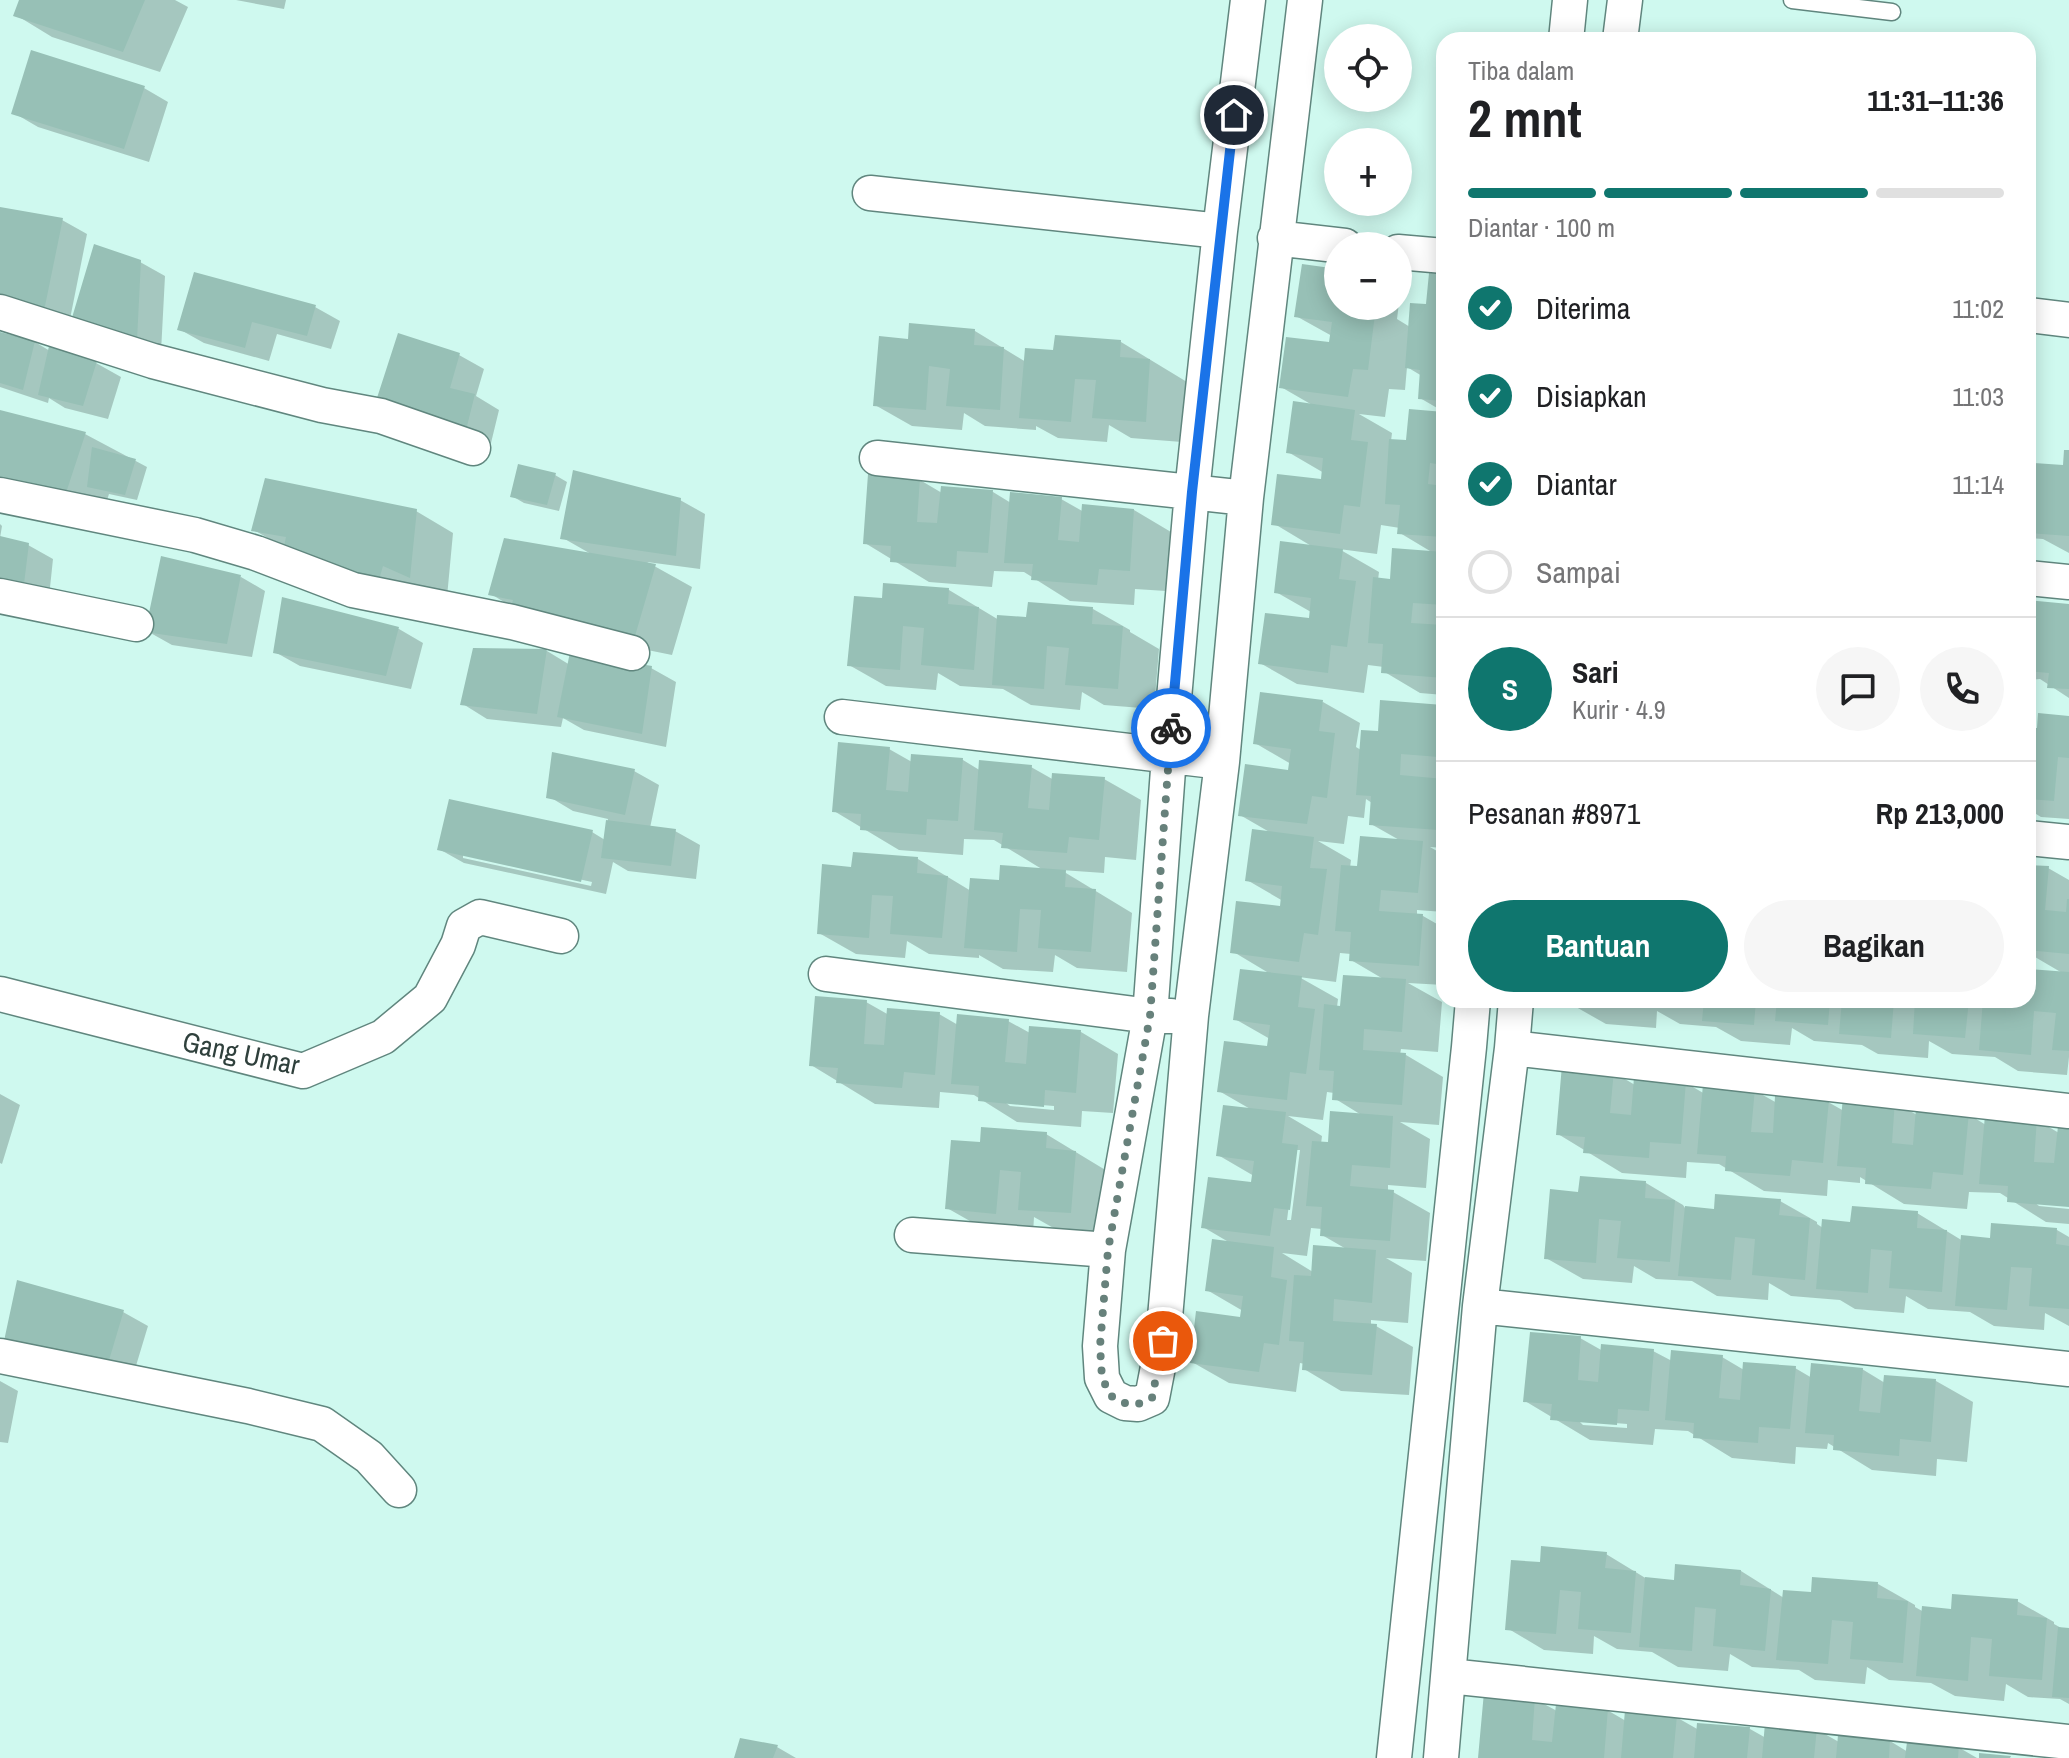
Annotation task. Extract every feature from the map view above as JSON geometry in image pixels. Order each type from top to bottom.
[{"type":"street","points":[[1248,0],[1192,492],[1150,1016],[1108,1250],[1100,1346],[1102,1378],[1111,1396],[1125,1403],[1138,1404],[1152,1398],[1163,1341],[1191,1016],[1222,762],[1246,498],[1275,238],[1305,0]]},
{"type":"street","points":[[1567,32],[1570,0]]},
{"type":"street","points":[[1621,32],[1625,0]]},
{"type":"street","points":[[870,193],[1220,231]]},
{"type":"street","points":[[1275,238],[1324,244]]},
{"type":"street","points":[[1412,253],[1436,255]]},
{"type":"street","points":[[0,312],[153,361],[322,405],[381,416],[473,448]]},
{"type":"street","points":[[2036,316],[2069,320]]},
{"type":"street","points":[[877,458],[1246,498]]},
{"type":"street","points":[[0,495],[195,535],[256,553],[353,590],[512,622],[632,653]]},
{"type":"street","points":[[2036,579],[2069,582]]},
{"type":"street","points":[[0,596],[136,624]]},
{"type":"street","points":[[842,717],[1222,762]]},
{"type":"street","points":[[2036,839],[2069,842]]},
{"type":"street","name":"Gang Umar","points":[[0,994],[303,1071],[383,1037],[430,998],[458,945],[464,926],[480,917],[561,936]]},
{"type":"street","points":[[826,974],[1150,1016],[1191,1016]]},
{"type":"street","points":[[1394,1758],[1472,1008]]},
{"type":"street","points":[[1441,1758],[1480,1306],[1515,1008]]},
{"type":"street","points":[[1512,1048],[2069,1111]]},
{"type":"street","points":[[912,1235],[1108,1250]]},
{"type":"street","points":[[1480,1306],[2069,1369]]},
{"type":"street","points":[[0,1356],[322,1424],[369,1457],[399,1490]]},
{"type":"street","points":[[1449,1676],[2069,1742]]},
{"type":"lane","points":[[1792,0],[1892,12]]},
{"type":"building","points":[[19,0],[145,0],[123,52],[13,16]]},
{"type":"building","points":[[31,50],[145,86],[124,149],[11,114]]},
{"type":"building","points":[[0,207],[63,218],[44,311],[0,299]]},
{"type":"building","points":[[94,244],[141,260],[137,340],[71,321]]},
{"type":"building","points":[[1302,264],[1324,267],[1324,320],[1374,320],[1368,370],[1353,369],[1348,397],[1279,388],[1286,337],[1329,342],[1332,322],[1294,317]]},
{"type":"building","points":[[194,272],[316,305],[307,336],[252,322],[245,348],[177,330]]},
{"type":"building","points":[[1429,273],[1436,273],[1436,400],[1418,399],[1420,370],[1405,368],[1412,303],[1426,304]]},
{"type":"building","points":[[909,323],[975,329],[974,345],[1004,347],[1000,410],[946,406],[950,369],[929,366],[926,410],[873,406],[879,336],[908,339]]},
{"type":"building","points":[[0,332],[35,341],[23,390],[0,383]]},
{"type":"building","points":[[398,333],[460,353],[450,388],[475,394],[466,430],[376,401]]},
{"type":"building","points":[[1055,335],[1121,340],[1120,357],[1150,359],[1146,422],[1092,418],[1096,380],[1075,379],[1071,422],[1019,418],[1025,348],[1053,350]]},
{"type":"building","points":[[49,346],[97,361],[83,406],[38,395]]},
{"type":"building","points":[[1293,401],[1355,410],[1351,440],[1368,442],[1360,507],[1344,505],[1340,534],[1271,525],[1277,474],[1321,479],[1323,458],[1286,453]]},
{"type":"building","points":[[1409,409],[1436,411],[1436,464],[1430,463],[1428,484],[1436,485],[1436,536],[1397,534],[1400,505],[1385,504],[1389,439],[1406,440]]},
{"type":"building","points":[[0,410],[86,432],[64,499],[0,484]]},
{"type":"building","points":[[92,447],[136,459],[125,495],[87,487]]},
{"type":"building","points":[[2064,450],[2069,450],[2069,536],[2036,534],[2036,463],[2063,465]]},
{"type":"building","points":[[518,464],[556,473],[547,505],[510,497]]},
{"type":"building","points":[[573,470],[681,498],[676,556],[560,539]]},
{"type":"building","points":[[868,474],[920,478],[917,522],[937,523],[941,486],[993,490],[988,553],[957,551],[956,567],[890,562],[891,546],[863,544]]},
{"type":"building","points":[[265,478],[417,509],[410,578],[383,566],[378,583],[281,559],[286,537],[251,531]]},
{"type":"building","points":[[1010,492],[1062,497],[1058,540],[1079,542],[1082,504],[1134,509],[1130,571],[1099,569],[1097,585],[1031,580],[1033,564],[1004,563]]},
{"type":"building","points":[[0,536],[29,543],[24,584],[0,579]]},
{"type":"building","points":[[504,538],[656,564],[635,636],[510,610],[513,600],[488,595]]},
{"type":"building","points":[[1280,541],[1343,549],[1339,579],[1356,581],[1347,647],[1331,645],[1328,673],[1258,664],[1265,613],[1309,618],[1311,598],[1274,593]]},
{"type":"building","points":[[1392,548],[1436,551],[1436,604],[1413,603],[1411,623],[1436,625],[1436,677],[1381,673],[1383,644],[1368,643],[1373,577],[1390,579]]},
{"type":"building","points":[[161,556],[241,575],[227,644],[145,632]]},
{"type":"building","points":[[883,583],[949,588],[948,604],[979,607],[974,670],[921,665],[924,628],[903,626],[900,670],[847,666],[854,596],[882,598]]},
{"type":"building","points":[[282,597],[399,627],[386,676],[273,653]]},
{"type":"building","points":[[2036,601],[2069,604],[2069,689],[2047,688],[2049,673],[2036,672]]},
{"type":"building","points":[[1028,602],[1093,607],[1092,624],[1123,626],[1118,689],[1065,685],[1069,648],[1047,646],[1044,689],[992,685],[997,615],[1026,617]]},
{"type":"building","points":[[473,648],[547,649],[537,714],[460,705]]},
{"type":"building","points":[[570,652],[652,666],[642,734],[557,717]]},
{"type":"building","points":[[1260,692],[1323,700],[1319,731],[1335,733],[1327,798],[1312,796],[1307,824],[1238,816],[1245,764],[1288,770],[1291,749],[1253,744]]},
{"type":"building","points":[[1380,700],[1436,704],[1436,757],[1401,754],[1400,775],[1436,778],[1436,830],[1369,825],[1371,796],[1356,795],[1361,730],[1378,731]]},
{"type":"building","points":[[2038,713],[2069,716],[2069,758],[2058,757],[2054,801],[2036,800]]},
{"type":"building","points":[[838,742],[890,747],[886,790],[908,792],[911,754],[963,758],[958,821],[927,819],[926,835],[860,830],[861,814],[832,812]]},
{"type":"building","points":[[552,752],[635,769],[625,815],[546,798]]},
{"type":"building","points":[[979,760],[1032,765],[1028,808],[1049,810],[1052,773],[1105,777],[1099,840],[1069,837],[1067,853],[1001,848],[1003,833],[974,830]]},
{"type":"building","points":[[449,799],[593,830],[581,882],[437,850]]},
{"type":"building","points":[[606,820],[676,829],[671,866],[601,858]]},
{"type":"building","points":[[1252,829],[1314,837],[1310,868],[1327,869],[1318,935],[1304,933],[1299,962],[1230,953],[1236,901],[1280,906],[1282,886],[1245,881]]},
{"type":"building","points":[[1360,836],[1423,841],[1418,893],[1381,890],[1379,911],[1423,914],[1419,966],[1349,961],[1351,932],[1335,931],[1341,865],[1357,866]]},
{"type":"building","points":[[853,852],[918,857],[917,873],[948,876],[942,938],[890,934],[893,896],[872,895],[869,938],[817,934],[822,864],[851,867]]},
{"type":"building","points":[[1000,865],[1066,870],[1065,887],[1096,889],[1091,952],[1038,948],[1041,910],[1020,909],[1017,952],[964,948],[970,878],[999,880]]},
{"type":"building","points":[[2036,865],[2049,866],[2045,910],[2066,912],[2069,899],[2069,954],[2036,951]]},
{"type":"building","points":[[1240,969],[1302,976],[1298,1007],[1315,1009],[1306,1074],[1290,1072],[1287,1100],[1217,1092],[1224,1041],[1267,1046],[1270,1025],[1233,1020]]},
{"type":"building","points":[[2036,970],[2069,972],[2069,1051],[2052,1050],[2056,1013],[2034,1011],[2031,1055],[1979,1050],[1982,1008],[2036,1008]]},
{"type":"building","points":[[1343,975],[1406,979],[1402,1032],[1364,1029],[1363,1050],[1406,1053],[1402,1105],[1332,1100],[1334,1071],[1319,1070],[1324,1004],[1340,1006]]},
{"type":"building","points":[[815,996],[867,1000],[864,1044],[884,1045],[887,1008],[940,1012],[935,1075],[904,1072],[902,1088],[836,1083],[838,1068],[809,1066]]},
{"type":"building","points":[[1703,1008],[1755,1008],[1754,1025],[1702,1021]]},
{"type":"building","points":[[1776,1008],[1829,1008],[1828,1025],[1775,1021]]},
{"type":"building","points":[[1841,1008],[1893,1008],[1891,1038],[1839,1034]]},
{"type":"building","points":[[1915,1008],[1968,1008],[1965,1038],[1913,1034]]},
{"type":"building","points":[[957,1014],[1009,1019],[1005,1062],[1026,1064],[1029,1026],[1081,1030],[1076,1093],[1045,1090],[1044,1107],[978,1101],[979,1086],[951,1084]]},
{"type":"building","points":[[1562,1065],[1614,1070],[1610,1113],[1631,1115],[1634,1077],[1686,1081],[1681,1144],[1650,1142],[1649,1158],[1583,1153],[1585,1137],[1556,1135]]},
{"type":"building","points":[[1703,1084],[1755,1088],[1751,1132],[1773,1133],[1775,1096],[1829,1100],[1823,1163],[1792,1160],[1790,1176],[1725,1171],[1726,1156],[1697,1154]]},
{"type":"building","points":[[1843,1096],[1895,1100],[1892,1143],[1913,1145],[1916,1108],[1969,1112],[1963,1175],[1933,1172],[1931,1189],[1865,1184],[1866,1168],[1837,1166]]},
{"type":"building","points":[[1223,1105],[1286,1112],[1282,1143],[1298,1145],[1290,1210],[1274,1208],[1270,1236],[1201,1228],[1208,1177],[1251,1182],[1254,1161],[1216,1156]]},
{"type":"building","points":[[1330,1111],[1393,1116],[1390,1168],[1352,1165],[1350,1186],[1394,1190],[1390,1241],[1320,1236],[1322,1207],[1306,1206],[1312,1141],[1328,1142]]},
{"type":"building","points":[[1985,1115],[2037,1118],[2034,1162],[2054,1163],[2058,1126],[2069,1127],[2069,1207],[2007,1202],[2008,1186],[1979,1184]]},
{"type":"building","points":[[981,1127],[1047,1132],[1046,1148],[1076,1151],[1071,1213],[1018,1210],[1021,1172],[1000,1170],[996,1214],[945,1209],[951,1140],[980,1142]]},
{"type":"building","points":[[1580,1176],[1646,1181],[1645,1198],[1675,1200],[1670,1262],[1617,1258],[1621,1221],[1599,1219],[1596,1263],[1544,1259],[1550,1189],[1578,1192]]},
{"type":"building","points":[[1715,1194],[1781,1199],[1779,1215],[1810,1218],[1805,1280],[1752,1275],[1755,1239],[1735,1237],[1731,1280],[1678,1276],[1685,1206],[1714,1209]]},
{"type":"building","points":[[1852,1206],[1918,1211],[1917,1228],[1947,1230],[1942,1292],[1889,1288],[1892,1251],[1871,1249],[1868,1293],[1816,1289],[1822,1219],[1850,1222]]},
{"type":"building","points":[[1991,1223],[2057,1228],[2056,1244],[2069,1246],[2069,1309],[2029,1306],[2032,1268],[2011,1267],[2007,1310],[1955,1306],[1961,1235],[1990,1238]]},
{"type":"building","points":[[1212,1239],[1274,1247],[1271,1277],[1287,1280],[1279,1345],[1264,1343],[1259,1372],[1190,1363],[1196,1311],[1240,1317],[1243,1296],[1205,1291]]},
{"type":"building","points":[[1313,1245],[1376,1250],[1372,1303],[1334,1299],[1333,1321],[1377,1324],[1372,1375],[1302,1370],[1304,1342],[1289,1341],[1294,1275],[1311,1276]]},
{"type":"building","points":[[17,1280],[124,1310],[107,1367],[4,1341]]},
{"type":"building","points":[[1530,1332],[1581,1336],[1578,1380],[1598,1382],[1601,1344],[1654,1349],[1649,1411],[1618,1409],[1617,1425],[1550,1420],[1552,1404],[1523,1402]]},
{"type":"building","points":[[1671,1350],[1723,1355],[1719,1398],[1740,1400],[1743,1362],[1796,1366],[1790,1429],[1759,1427],[1758,1443],[1693,1438],[1694,1423],[1665,1420]]},
{"type":"building","points":[[1811,1363],[1863,1368],[1859,1411],[1880,1413],[1884,1375],[1936,1379],[1931,1442],[1900,1439],[1899,1456],[1833,1450],[1834,1435],[1805,1433]]},
{"type":"building","points":[[1541,1546],[1607,1552],[1605,1568],[1636,1571],[1631,1633],[1578,1629],[1581,1592],[1560,1590],[1556,1634],[1505,1630],[1511,1560],[1540,1562]]},
{"type":"building","points":[[1675,1564],[1741,1570],[1740,1585],[1771,1589],[1765,1651],[1713,1646],[1716,1609],[1695,1607],[1692,1651],[1639,1647],[1645,1577],[1674,1580]]},
{"type":"building","points":[[1812,1577],[1878,1582],[1877,1598],[1908,1601],[1903,1663],[1850,1659],[1853,1622],[1832,1620],[1828,1664],[1776,1660],[1783,1590],[1811,1592]]},
{"type":"building","points":[[1952,1594],[2018,1599],[2017,1615],[2047,1618],[2042,1680],[1989,1676],[1992,1639],[1971,1637],[1968,1681],[1916,1676],[1922,1606],[1951,1609]]},
{"type":"building","points":[[2058,1627],[2069,1628],[2069,1698],[2052,1697]]},
{"type":"building","points":[[1484,1692],[1535,1697],[1532,1740],[1552,1742],[1556,1704],[1608,1708],[1604,1758],[1478,1758]]},
{"type":"building","points":[[1625,1710],[1677,1715],[1673,1758],[1621,1758]]},
{"type":"building","points":[[1697,1723],[1750,1727],[1747,1758],[1694,1758]]},
{"type":"building","points":[[1765,1723],[1817,1727],[1814,1758],[1762,1758]]},
{"type":"building","points":[[1838,1735],[1890,1739],[1889,1758],[1836,1758]]},
{"type":"building","points":[[740,1738],[778,1745],[773,1758],[734,1758]]},
{"type":"building","points":[[1907,1742],[1959,1745],[1958,1758],[1905,1758]]},
{"type":"building","points":[[1979,1753],[2011,1756],[1979,1758]]},
{"type":"way so far","points":[[1163,1341],[1152,1398],[1138,1404],[1125,1403],[1111,1396],[1102,1378],[1100,1365],[1108,1250],[1150,1016],[1171,728]]},
{"type":"route","points":[[1171,728],[1192,492],[1234,115]]}]
